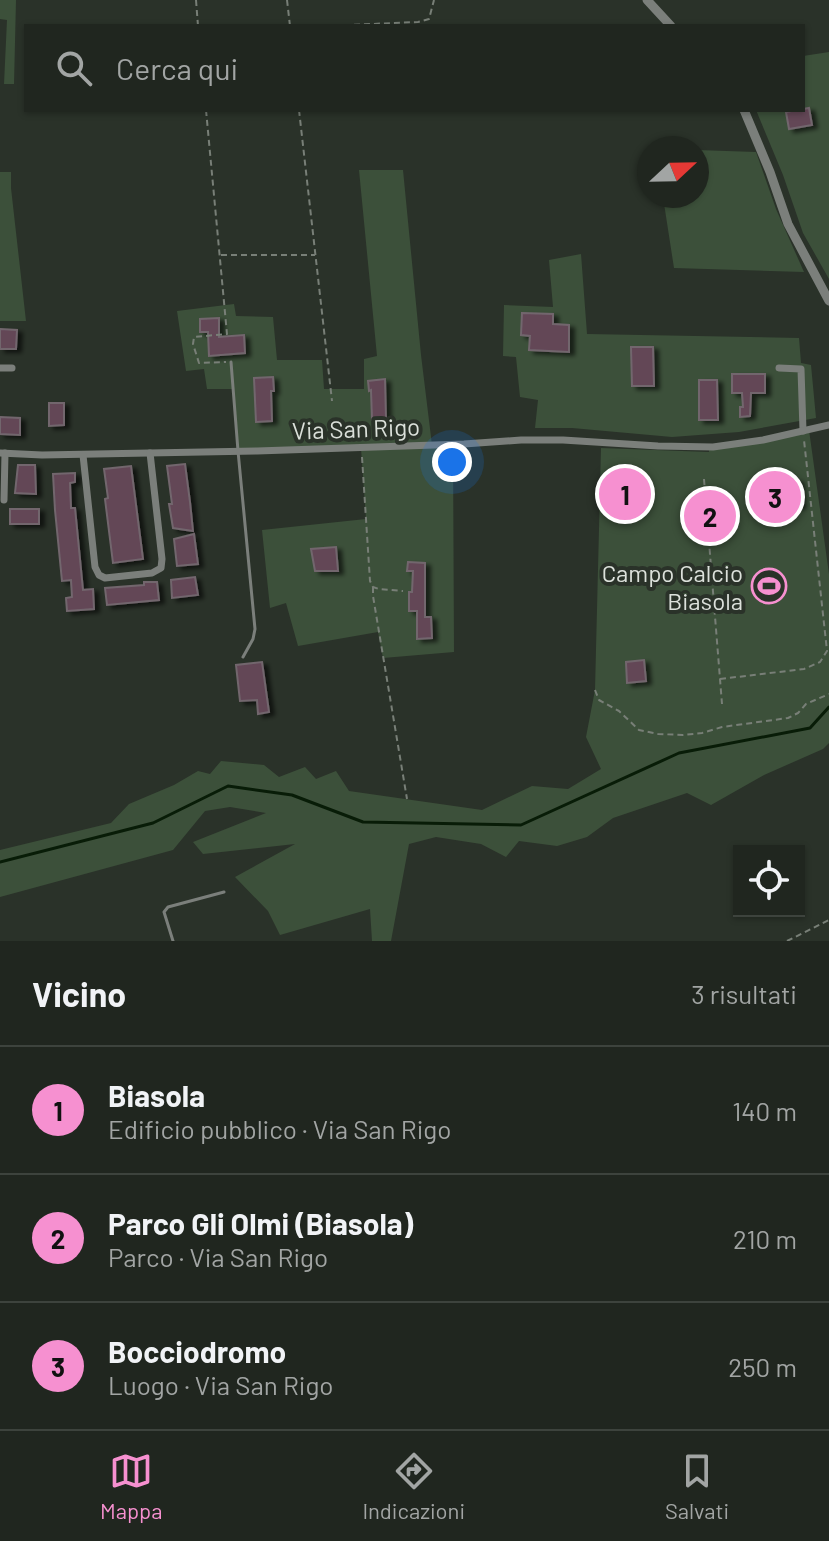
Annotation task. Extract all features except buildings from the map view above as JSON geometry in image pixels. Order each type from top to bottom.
[{"type":"street","points":[[647,0],[669,24]]},
{"type":"street","points":[[745,112],[788,224],[829,301]]},
{"type":"street","points":[[0,368],[12,368]]},
{"type":"street","points":[[779,368],[801,369],[803,431]]},
{"type":"street","name":"Via San Rigo","points":[[4,500],[2,453],[83,455],[521,440],[713,447],[763,440],[829,425]]},
{"type":"street","points":[[83,455],[95,567],[99,575],[105,578],[152,573],[161,568],[150,453]]},
{"type":"lane","points":[[231,362],[255,629],[243,657]]},
{"type":"lane","points":[[173,941],[164,912],[168,907],[224,892]]},
{"type":"path","points":[[196,0],[198,24]]},
{"type":"path","points":[[287,0],[290,24]]},
{"type":"path","points":[[371,24],[429,19],[434,0]]},
{"type":"path","points":[[206,112],[227,334],[194,337],[193,344],[199,363],[231,362]]},
{"type":"path","points":[[299,112],[332,401]]},
{"type":"path","points":[[220,255],[315,255]]},
{"type":"path","points":[[720,679],[804,669],[820,662],[827,651],[803,431]]},
{"type":"path","points":[[361,447],[370,581],[407,799]]},
{"type":"path","points":[[704,479],[722,704]]},
{"type":"path","points":[[373,587],[403,591]]},
{"type":"path","points":[[595,690],[599,700],[619,711],[639,730],[683,735],[788,718],[806,704],[829,694]]},
{"type":"path","points":[[787,941],[829,920]]},
{"type":"green space","points":[[0,0],[16,0],[14,84],[4,84],[7,20],[0,19]]},
{"type":"green space","points":[[829,52],[829,279],[803,233],[757,112],[805,112],[805,56]]},
{"type":"green space","points":[[709,150],[756,152],[776,209],[804,272],[674,268],[665,208],[709,208]]},
{"type":"green space","points":[[359,170],[403,170],[432,445],[453,444],[454,652],[383,658],[378,632],[298,646],[286,603],[270,608],[262,530],[366,519],[361,448],[238,451],[233,389],[207,389],[204,369],[186,371],[177,311],[234,304],[236,316],[273,317],[277,360],[322,360],[324,389],[364,389],[364,359],[377,356]]},
{"type":"green space","points":[[0,172],[11,172],[26,321],[0,321]]},
{"type":"green space","points":[[581,254],[587,334],[799,338],[801,363],[811,365],[816,418],[739,432],[672,437],[572,428],[535,428],[538,400],[520,397],[516,357],[503,356],[504,305],[553,307],[549,260]]},
{"type":"green space","points":[[809,430],[829,574],[829,743],[823,749],[764,775],[711,805],[687,793],[613,818],[587,837],[557,846],[519,841],[506,857],[481,844],[436,837],[409,844],[391,941],[372,941],[370,909],[280,935],[268,911],[235,877],[295,844],[203,854],[193,842],[266,813],[230,807],[205,811],[173,850],[0,897],[0,850],[111,823],[129,804],[198,771],[210,774],[221,761],[264,765],[279,777],[305,767],[316,779],[336,771],[349,791],[482,810],[532,786],[568,789],[601,769],[586,737],[595,690],[601,448],[709,452],[709,447]]},
{"type":"waterway","points":[[0,862],[153,823],[228,786],[292,795],[363,822],[521,825],[679,753],[810,728],[829,707]]},
{"type":"place","name":"Biasola","points":[[625,494]]},
{"type":"place","name":"Bocciodromo","points":[[775,497]]},
{"type":"place","name":"Parco Gli Olmi (Biasola)","points":[[710,516]]},
{"type":"place","name":"Campo Calcio Biasola","points":[[769,586]]}]
